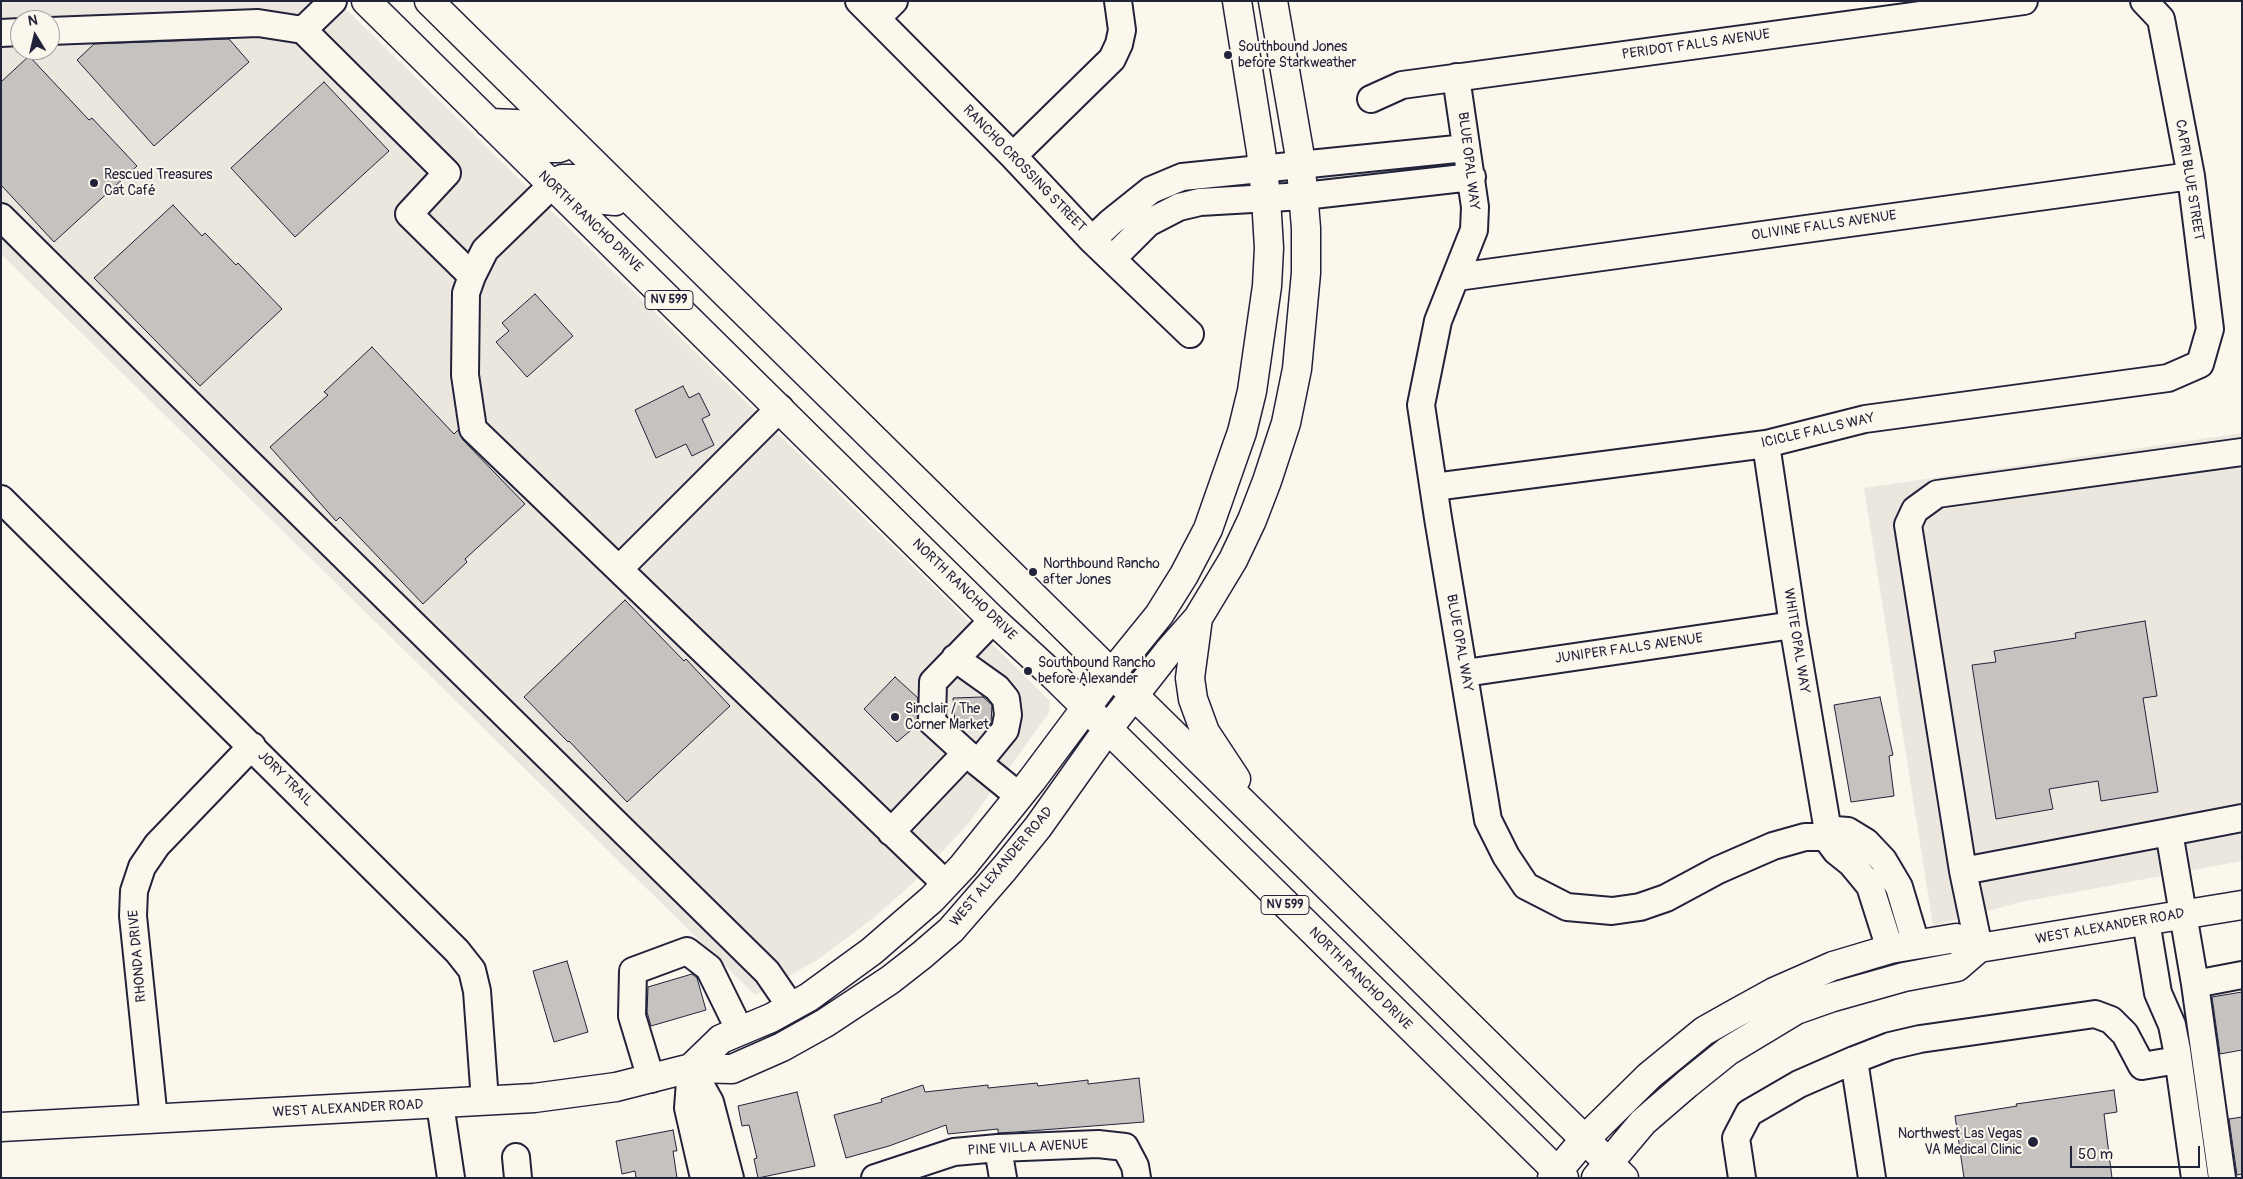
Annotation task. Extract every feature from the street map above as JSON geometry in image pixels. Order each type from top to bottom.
[{"type":"main road","name":"NORTH RANCHO DRIVE","points":[[366,1],[993,620],[1086,708],[1557,1175]]},
{"type":"main road","points":[[429,1],[1264,822],[1584,1140],[1610,1173],[1643,1122],[1728,1051],[1756,1032],[1796,1010],[1833,996],[1904,977],[1957,967],[1979,948],[1956,938],[1903,946],[1833,966],[1774,992],[1704,1031],[1649,1076],[1584,1140],[1557,1175]]},
{"type":"main road","name":"WEST ALEXANDER ROAD","points":[[691,1068],[721,1039],[809,997],[904,925],[946,884],[1020,796],[1112,673],[1159,614],[1184,575],[1208,529],[1242,432],[1253,382],[1267,286],[1268,248],[1263,168],[1237,1]]},
{"type":"main road","points":[[1264,822],[1205,732],[1193,699],[1190,678],[1198,618],[1233,560],[1252,520],[1286,423],[1297,369],[1306,273],[1304,196],[1273,1]]},
{"type":"main road","points":[[489,123],[517,124],[541,145],[550,148],[559,148],[572,143]]},
{"type":"main road","points":[[552,185],[562,179],[578,179],[604,200],[634,203]]},
{"type":"main road","name":"WEST ALEXANDER ROAD","points":[[1,1127],[440,1104],[577,1094],[651,1079],[691,1068],[732,1069],[782,1047],[878,988],[922,955],[976,903],[1038,827],[1134,695],[1198,618]]},
{"type":"main road","points":[[878,988],[887,959],[945,904],[946,884]]},
{"type":"main road","name":"WEST ALEXANDER ROAD","points":[[1979,948],[2242,905]]},
{"type":"street","points":[[303,30],[333,1]]},
{"type":"street","points":[[1014,156],[1095,78],[1112,59],[1119,44],[1122,30],[1118,1]]},
{"type":"street","name":"PERIDOT FALLS AVENUE","points":[[1371,98],[1402,85],[2024,1]]},
{"type":"street","name":"CAPRI BLUE STREET","points":[[2144,1],[2161,19],[2191,176],[2210,329],[2200,364]]},
{"type":"street","name":"RANCHO CROSSING STREET","points":[[877,7],[1092,240],[1190,334]]},
{"type":"street","points":[[60,31],[258,23],[303,30],[447,173],[409,214],[472,276]]},
{"type":"street","name":"BLUE OPAL WAY","points":[[1456,77],[1472,177],[1475,207],[1474,230],[1438,321],[1421,405],[1488,820],[1506,856],[1526,886],[1567,907],[1612,911],[1640,907],[1666,898],[1718,870],[1773,846],[1805,837],[1830,837],[1835,830],[1848,831],[1866,842],[1883,860],[1899,887],[1903,946]]},
{"type":"street","points":[[1112,259],[1151,190],[1182,178],[1466,148]]},
{"type":"street","points":[[1411,154],[1414,184]]},
{"type":"street","name":"OLIVINE FALLS AVENUE","points":[[1457,277],[2191,176]]},
{"type":"street","points":[[1092,240],[1135,218],[1166,212],[1200,202],[1304,196],[1472,177]]},
{"type":"street","points":[[552,185],[485,250],[466,293],[465,375],[473,429],[946,884]]},
{"type":"street","points":[[1,216],[767,972],[791,1006]]},
{"type":"street","name":"ICICLE FALLS WAY","points":[[1434,487],[1766,444],[1865,419],[2168,378],[2200,364]]},
{"type":"street","points":[[619,569],[780,408]]},
{"type":"street","name":"WHITE OPAL WAY","points":[[1766,444],[1793,624],[1830,837]]},
{"type":"street","points":[[1979,948],[1963,872],[1908,526],[1915,510],[1937,494],[2242,452]]},
{"type":"street","name":"JORY TRAIL","points":[[6,514],[252,746],[458,951],[472,970],[479,1007],[485,1101]]},
{"type":"street","points":[[993,620],[932,682],[932,722],[972,758],[1020,796]]},
{"type":"street","name":"JUNIPER FALLS AVENUE","points":[[1465,673],[1793,624]]},
{"type":"street","points":[[891,832],[1005,730],[1008,715],[1006,699],[997,688],[955,658]]},
{"type":"street","name":"RHONDA DRIVE","points":[[154,1119],[133,916],[134,891],[142,867],[157,844],[252,746]]},
{"type":"street","points":[[1963,872],[2242,818]]},
{"type":"street","points":[[2169,832],[2184,914],[2222,1178]]},
{"type":"street","points":[[1830,837],[1830,843],[1836,852],[1851,863],[1870,886],[1903,946]]},
{"type":"street","points":[[1851,863],[1866,842]]},
{"type":"street","points":[[2146,921],[2158,993],[2172,1025],[2195,1178]]},
{"type":"street","points":[[651,1079],[632,1016],[633,971],[688,951],[709,968],[740,1031]]},
{"type":"street","points":[[2194,984],[2242,976]]},
{"type":"street","points":[[1742,1178],[1736,1138],[1749,1114],[1799,1084],[1890,1046],[1920,1039],[2095,1014],[2111,1020],[2125,1034],[2142,1066],[2178,1060]]},
{"type":"street","points":[[1854,1060],[1872,1178]]},
{"type":"street","points":[[691,1068],[688,1108],[717,1176]]},
{"type":"street","points":[[440,1104],[450,1178]]},
{"type":"street","name":"PINE VILLA AVENUE","points":[[875,1178],[954,1152],[998,1148],[1098,1144],[1124,1147],[1135,1166],[1137,1178]]},
{"type":"street","points":[[998,1148],[1003,1178]]},
{"type":"shaded area","points":[[1,1],[338,1],[1050,701],[1049,713],[967,825],[912,884],[871,920],[817,960],[755,995],[1,254]]},
{"type":"shaded area","points":[[2242,433],[2242,861],[2021,902],[1933,926],[1864,488]]},
{"type":"building","points":[[229,39],[249,62],[154,146],[77,60],[94,44]]},
{"type":"building","points":[[25,60],[33,60],[89,120],[92,118],[137,166],[54,242],[1,185],[1,82]]},
{"type":"building","points":[[324,82],[389,151],[295,237],[231,168]]},
{"type":"building","points":[[173,205],[202,236],[205,233],[236,265],[238,263],[282,309],[200,386],[94,278]]},
{"type":"building","points":[[535,294],[573,336],[527,377],[496,342],[509,331],[502,323]]},
{"type":"building","points":[[372,347],[454,434],[458,430],[463,440],[525,504],[465,559],[467,562],[423,604],[340,517],[336,521],[270,447],[328,395],[324,392]]},
{"type":"building","points":[[683,386],[689,398],[699,393],[710,415],[702,419],[714,445],[692,456],[686,444],[656,458],[635,410]]},
{"type":"building","points":[[625,600],[684,661],[686,659],[730,706],[627,802],[524,697]]},
{"type":"building","points":[[2145,621],[2157,696],[2143,698],[2158,792],[2101,801],[2098,781],[2049,789],[2053,809],[1996,819],[1972,665],[1996,662],[1994,651],[2076,638],[2075,633]]},
{"type":"building","name":"Sinclair / The Corner Market","points":[[895,677],[918,698],[917,725],[897,742],[864,709]]},
{"type":"building","points":[[983,697],[992,705],[991,723],[988,727],[961,729],[955,722],[953,698]]},
{"type":"building","points":[[1880,697],[1893,755],[1889,756],[1894,796],[1851,802],[1834,705]]},
{"type":"building","points":[[567,961],[588,1032],[554,1042],[533,971]]},
{"type":"building","points":[[692,974],[697,978],[706,1010],[651,1026],[647,1012],[648,987]]},
{"type":"building","points":[[2242,992],[2242,1050],[2220,1054],[2212,997]]},
{"type":"building","points":[[1139,1078],[1144,1122],[1016,1132],[998,1133],[998,1129],[948,1134],[946,1125],[889,1146],[846,1158],[834,1115],[882,1102],[881,1099],[923,1085],[925,1092],[988,1085],[988,1088],[1037,1083],[1038,1086],[1088,1080],[1088,1084]]},
{"type":"building","name":"Northwest Las Vegas VA Medical Clinic","points":[[2114,1090],[2117,1112],[2104,1114],[2112,1178],[1964,1178],[1955,1116],[2017,1106],[2016,1104]]},
{"type":"building","points":[[797,1092],[815,1166],[758,1178],[754,1159],[757,1158],[749,1125],[742,1126],[738,1106]]},
{"type":"building","points":[[2242,1117],[2242,1174],[2237,1175],[2229,1119]]},
{"type":"building","points":[[673,1130],[677,1151],[673,1151],[677,1178],[636,1178],[635,1171],[622,1174],[616,1141]]},
{"type":"place","name":"Southbound Jones before Starkweather","points":[[1228,55]]},
{"type":"place","name":"Rescued Treasures Cat Café","points":[[94,183]]},
{"type":"place","name":"Northbound Rancho after Jones","points":[[1033,572]]},
{"type":"place","name":"Southbound Rancho before Alexander","points":[[1028,671]]},
{"type":"place","name":"Sinclair / The Corner Market","points":[[895,717]]},
{"type":"place","name":"Northwest Las Vegas VA Medical Clinic","points":[[2033,1142]]}]
